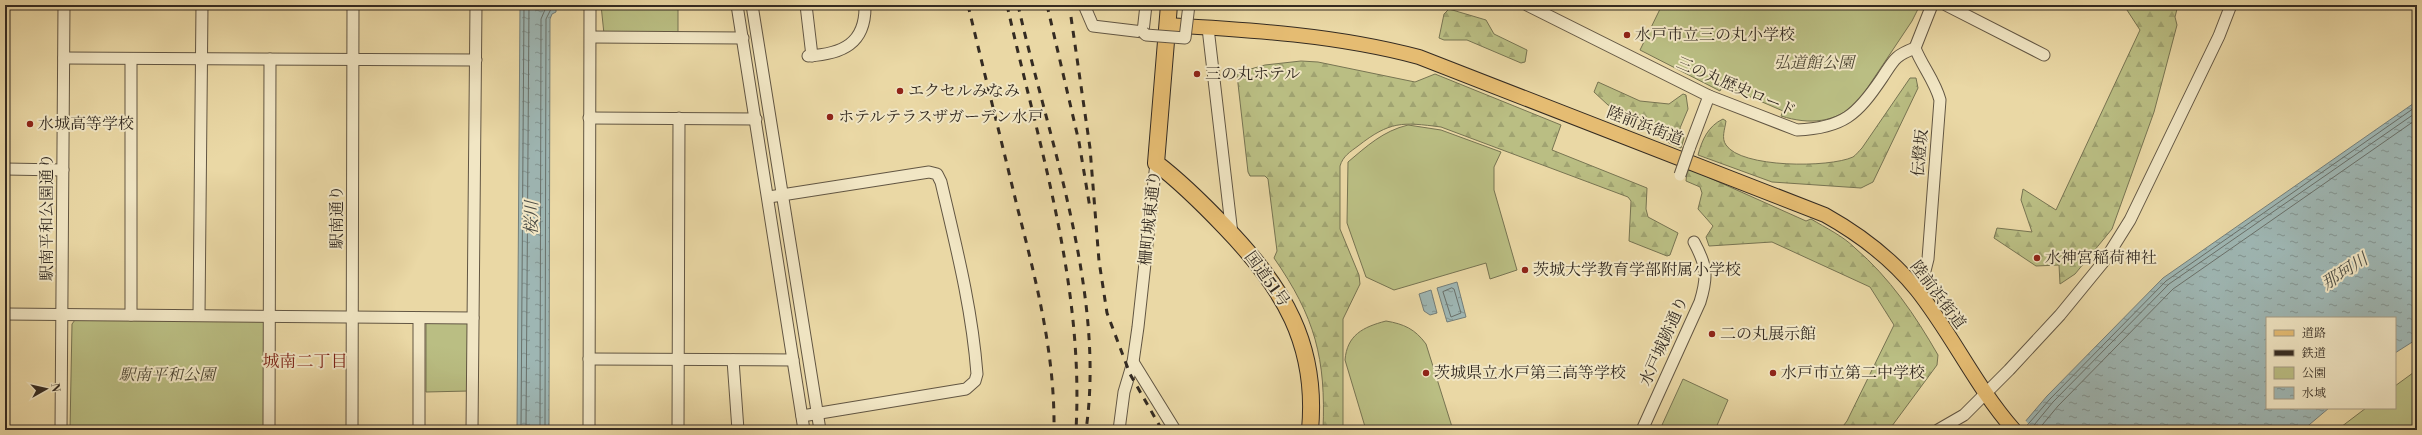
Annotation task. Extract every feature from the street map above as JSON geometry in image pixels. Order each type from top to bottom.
[{"type":"highway","name":"柵町城東通り","points":[[1156,163],[1169,5]]},
{"type":"highway","name":"国道51号","points":[[1156,163],[1180,182],[1232,234],[1270,277],[1288,306],[1306,355],[1310,379],[1310,430]]},
{"type":"main road","name":"陸前浜街道","points":[[1167,25],[1354,41],[1419,57],[1825,215],[1867,242],[1916,289],[1985,393],[2012,428]]},
{"type":"street","name":"駅南平和公園通り","points":[[62,430],[64,5]]},
{"type":"street","points":[[199,316],[202,5]]},
{"type":"street","name":"駅南通り","points":[[352,430],[354,5]]},
{"type":"street","points":[[472,430],[476,5]]},
{"type":"street","points":[[589,430],[590,5]]},
{"type":"street","points":[[737,5],[769,197],[804,430]]},
{"type":"street","points":[[752,5],[820,430]]},
{"type":"street","points":[[806,5],[810,56],[834,54],[850,45],[862,27],[865,5]]},
{"type":"street","points":[[1084,5],[1093,26],[1150,36],[1185,38],[1189,5]]},
{"type":"street","points":[[1146,5],[1150,36]]},
{"type":"street","name":"三の丸歴史ロード","points":[[1527,5],[1710,96],[1797,130],[1835,124],[1844,121],[1852,115],[1881,80],[1897,56],[1915,48]]},
{"type":"street","points":[[1915,48],[1932,5]]},
{"type":"street","points":[[1946,5],[2044,55]]},
{"type":"street","points":[[1938,430],[1964,414],[2060,315],[2118,240],[2219,36],[2231,5]]},
{"type":"street","points":[[1208,28],[1232,234]]},
{"type":"street","points":[[591,37],[743,38]]},
{"type":"street","name":"伝燈坂","points":[[1915,48],[1936,88],[1940,100],[1928,259],[1925,271],[1916,289]]},
{"type":"street","points":[[64,58],[476,60]]},
{"type":"street","points":[[131,59],[131,315]]},
{"type":"street","points":[[269,430],[270,59]]},
{"type":"street","points":[[1680,176],[1710,96]]},
{"type":"street","points":[[589,118],[756,119]]},
{"type":"street","points":[[678,118],[678,430]]},
{"type":"street","name":"柵町城東通り","points":[[1119,430],[1124,392],[1133,362],[1148,249],[1156,163]]},
{"type":"street","points":[[5,169],[63,170]]},
{"type":"street","points":[[769,197],[929,172],[937,174],[941,182],[964,278],[972,326],[977,374],[975,381],[966,388],[802,416]]},
{"type":"street","name":"水戸城跡通り","points":[[1642,430],[1700,302],[1705,285],[1704,260],[1694,242]]},
{"type":"street","points":[[5,314],[473,318]]},
{"type":"street","points":[[419,318],[419,430]]},
{"type":"street","points":[[588,359],[793,360]]},
{"type":"street","points":[[733,360],[738,430]]},
{"type":"street","points":[[1133,362],[1175,430]]},
{"type":"green space","points":[[601,5],[678,5],[678,32],[604,34]]},
{"type":"green space","name":"弘道館公園","points":[[1662,5],[1920,5],[1912,21],[1858,102],[1849,109],[1831,118],[1802,121],[1781,116],[1783,111],[1723,85],[1720,91],[1640,50]]},
{"type":"green space","points":[[2126,5],[2178,5],[2175,17],[2177,25],[2154,112],[2112,229],[2075,274],[2060,284],[2059,265],[2036,266],[1994,238],[1997,228],[2032,232],[2021,200],[2023,189],[2056,210],[2140,30],[2125,7]]},
{"type":"green space","points":[[1449,9],[1486,20],[1494,34],[1527,50],[1525,62],[1521,63],[1467,40],[1444,40],[1439,38],[1444,14]]},
{"type":"green space","points":[[1301,61],[1318,62],[1415,82],[1435,74],[1561,125],[1552,150],[1647,188],[1646,209],[1648,217],[1678,233],[1670,255],[1667,256],[1629,241],[1631,201],[1628,197],[1441,127],[1406,124],[1397,125],[1379,132],[1350,152],[1340,166],[1340,229],[1359,275],[1360,284],[1343,319],[1343,430],[1323,430],[1320,359],[1308,319],[1288,279],[1274,258],[1277,251],[1268,179],[1265,176],[1250,176],[1248,172],[1237,75],[1240,72],[1265,65]]},
{"type":"green space","points":[[1910,78],[1916,78],[1918,88],[1873,182],[1861,188],[1772,182],[1698,155],[1706,134],[1713,125],[1723,119],[1726,121],[1724,136],[1726,145],[1735,153],[1749,158],[1766,162],[1806,164],[1841,161],[1853,157],[1862,148]]},
{"type":"green space","points":[[1598,82],[1640,101],[1669,104],[1683,94],[1686,95],[1688,109],[1680,128],[1684,138],[1681,148],[1669,143],[1666,132],[1662,127],[1608,105],[1594,92]]},
{"type":"green space","points":[[1408,125],[1441,130],[1501,152],[1494,167],[1494,190],[1517,270],[1490,279],[1486,263],[1394,290],[1366,277],[1347,223],[1348,162],[1383,135]]},
{"type":"green space","points":[[1692,170],[1806,221],[1811,219],[1834,232],[1868,260],[1891,284],[1911,311],[1938,355],[1937,365],[1889,430],[1840,430],[1847,421],[1894,325],[1870,287],[1772,242],[1709,246],[1706,237],[1713,226],[1698,209],[1702,193],[1700,187],[1686,181],[1687,171]]},
{"type":"green space","name":"駅南平和公園","points":[[75,320],[262,320],[265,325],[264,430],[70,430],[72,324]]},
{"type":"green space","points":[[426,320],[469,320],[469,391],[426,392]]},
{"type":"green space","points":[[1386,321],[1409,328],[1418,334],[1426,344],[1453,430],[1366,430],[1345,360],[1346,351],[1353,338],[1363,329]]},
{"type":"green space","points":[[2417,370],[2417,430],[2337,430],[2365,409],[2396,409],[2396,385]]},
{"type":"green space","points":[[1683,379],[1728,400],[1715,430],[1674,430],[1662,425]]},
{"type":"water","name":"桜川","points":[[520,5],[556,5],[556,12],[552,14],[550,19],[549,430],[517,430]]},
{"type":"water","name":"那珂川","points":[[2417,101],[2417,339],[2396,352],[2396,317],[2266,317],[2266,409],[2328,409],[2303,430],[2018,430],[2047,396],[2163,278]]},
{"type":"water","points":[[1457,282],[1466,317],[1447,322],[1437,288]]},
{"type":"water","points":[[1431,290],[1437,313],[1430,315],[1424,311],[1419,294]]},
{"type":"pier","points":[[2024,419],[2034,430],[2016,430]]},
{"type":"railway","points":[[968,5],[1031,261],[1043,317],[1051,373],[1054,430]]},
{"type":"railway","points":[[1007,5],[1045,163],[1066,268],[1073,322],[1077,375],[1076,430]]},
{"type":"railway","points":[[1018,5],[1071,216],[1081,270],[1088,324],[1090,378],[1086,430]]},
{"type":"railway","points":[[1047,5],[1079,142],[1090,208]]},
{"type":"railway","points":[[1071,17],[1090,148],[1099,261],[1107,313],[1130,374],[1162,430]]},
{"type":"place","name":"水戸市立三の丸小学校","points":[[1627,35]]},
{"type":"place","name":"三の丸ホテル","points":[[1197,74]]},
{"type":"place","name":"エクセルみなみ","points":[[900,91]]},
{"type":"place","name":"ホテルテラスザガーデン水戸","points":[[830,117]]},
{"type":"place","name":"水城高等学校","points":[[30,124]]},
{"type":"place","name":"水神宮稲荷神社","points":[[2037,258]]},
{"type":"place","name":"茨城大学教育学部附属小学校","points":[[1525,270]]},
{"type":"place","name":"二の丸展示館","points":[[1712,334]]},
{"type":"place","name":"茨城県立水戸第三高等学校","points":[[1426,373]]},
{"type":"place","name":"水戸市立第二中学校","points":[[1773,373]]},
{"type":"district","name":"城南二丁目","points":[[305,362]]}]
